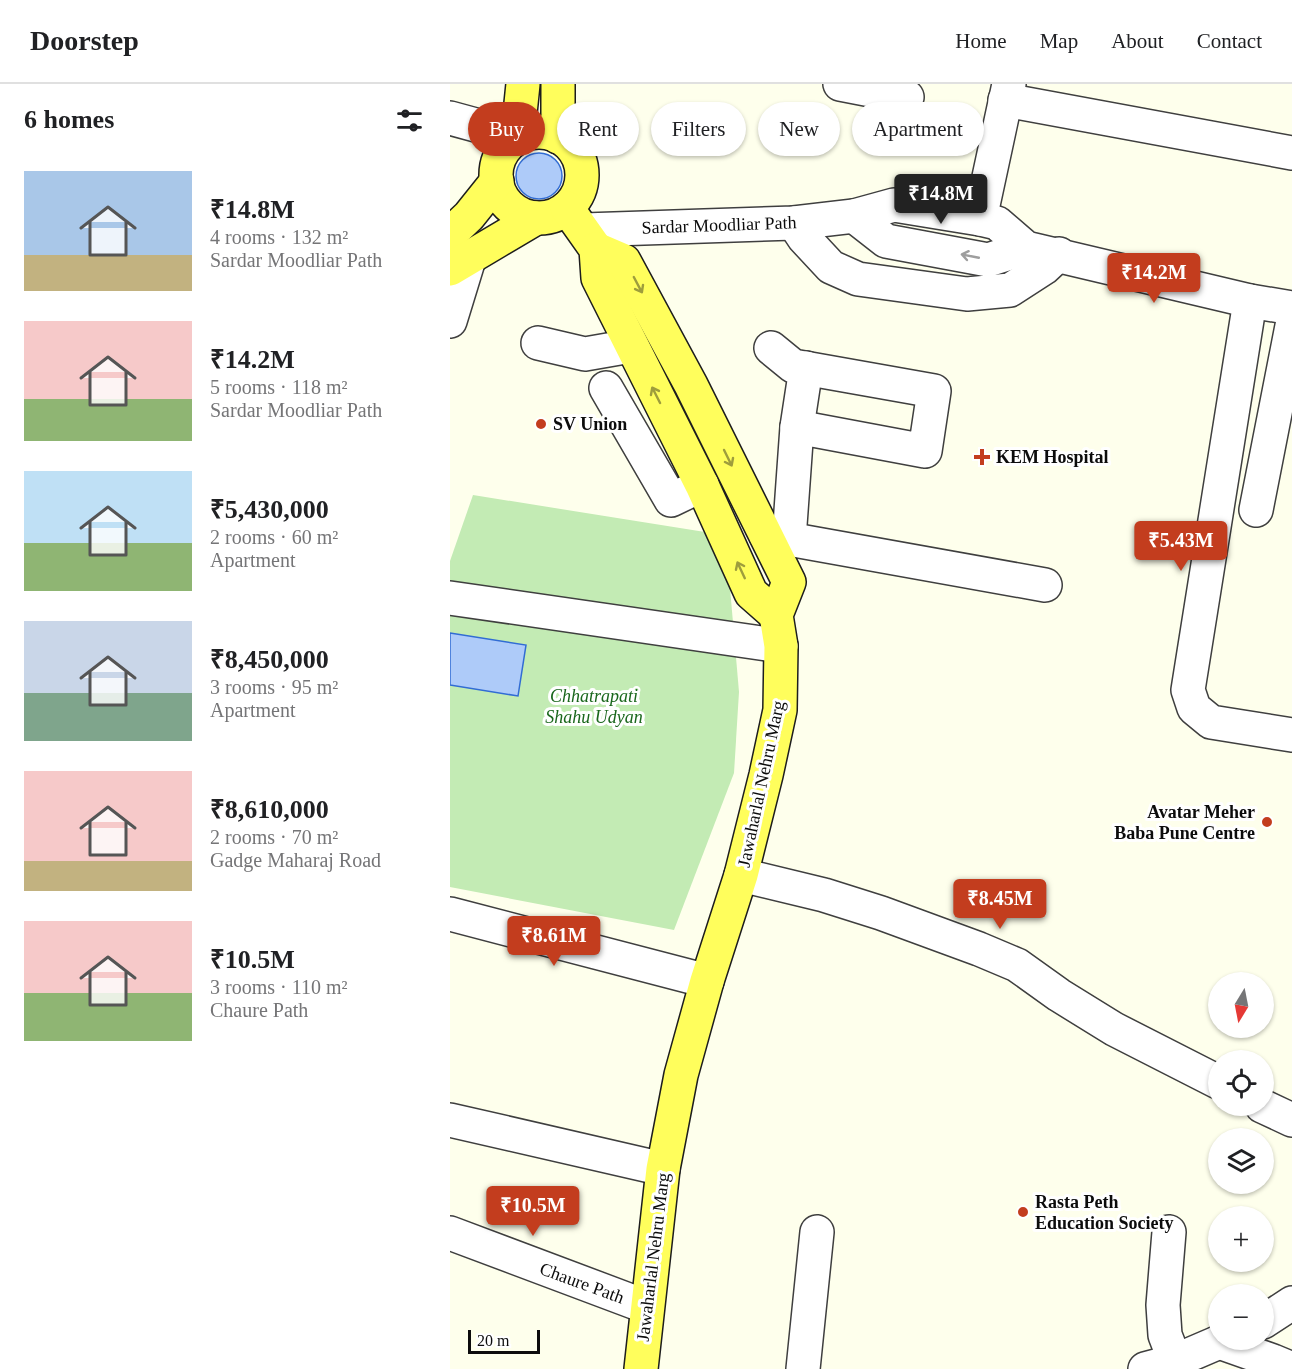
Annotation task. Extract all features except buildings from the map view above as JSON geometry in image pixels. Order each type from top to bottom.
[{"type":"main road","points":[[521,102],[523,84]]},
{"type":"main road","points":[[558,84],[558,102]]},
{"type":"main road","points":[[501,156],[497,181],[507,203],[520,213],[536,218],[553,216],[582,229]]},
{"type":"main road","points":[[577,156],[582,170],[578,195],[582,229],[598,278],[629,346],[702,485],[751,593],[778,631]]},
{"type":"main road","points":[[455,281],[468,216],[497,181]]},
{"type":"main road","points":[[455,281],[536,218]]},
{"type":"main road","name":"Jawaharlal Nehru Marg","points":[[582,229],[624,261],[777,537],[789,582],[778,631],[780,710],[741,875],[688,976],[681,1075],[663,1169],[641,1369]]},
{"type":"street","points":[[840,84],[907,97]]},
{"type":"street","points":[[980,219],[1007,92],[1292,153]]},
{"type":"street","points":[[450,118],[468,123]]},
{"type":"street","name":"Sardar Moodliar Path","points":[[582,229],[794,223],[854,216],[894,205],[980,219],[997,224],[1026,248],[1250,301],[1292,308]]},
{"type":"street","name":"Sardar Moodliar Path","points":[[854,216],[886,241],[988,260],[1026,248]]},
{"type":"street","points":[[794,223],[804,238],[831,267],[858,279],[967,294],[1010,290],[1044,268],[1059,255]]},
{"type":"street","points":[[1250,301],[1188,690],[1194,708],[1211,722],[1292,735]]},
{"type":"street","points":[[1256,510],[1292,326]]},
{"type":"street","points":[[538,343],[585,354],[629,346]]},
{"type":"street","points":[[771,348],[793,366],[934,391],[925,451],[797,427]]},
{"type":"street","points":[[806,368],[777,537],[1045,585]]},
{"type":"street","points":[[606,388],[671,500],[702,485]]},
{"type":"street","points":[[450,598],[778,631]]},
{"type":"street","points":[[741,875],[824,895],[881,913],[1017,965],[1059,995],[1114,1029],[1208,1077]]},
{"type":"street","points":[[450,914],[688,976]]},
{"type":"street","points":[[1274,1112],[1292,1120]]},
{"type":"street","points":[[450,1120],[663,1169]]},
{"type":"street","points":[[803,1369],[817,1232]]},
{"type":"street","points":[[1160,1365],[1165,1335],[1163,1305],[1169,1232]]},
{"type":"street","name":"Chaure Path","points":[[450,1233],[647,1307]]},
{"type":"street","points":[[1274,1315],[1292,1303]]},
{"type":"street","points":[[1160,1365],[1208,1346]]},
{"type":"street","points":[[1242,1350],[1279,1366]]},
{"type":"green space","name":"Chhatrapati Shahu Udyan","points":[[473,495],[705,532],[730,588],[739,692],[734,773],[674,930],[450,887],[450,561]]},
{"type":"water","points":[[548,155],[560,167],[562,176],[560,185],[548,197],[539,199],[530,197],[518,185],[516,176],[518,167],[529,156]]},
{"type":"water","points":[[450,633],[526,645],[518,696],[450,685]]},
{"type":"place","name":"SV Union","points":[[541,424]]},
{"type":"place","name":"KEM Hospital","points":[[982,457]]},
{"type":"place","name":"Avatar Meher Baba Pune Centre","points":[[1267,822]]},
{"type":"place","name":"Rasta Peth Education Society","points":[[1023,1212]]}]
